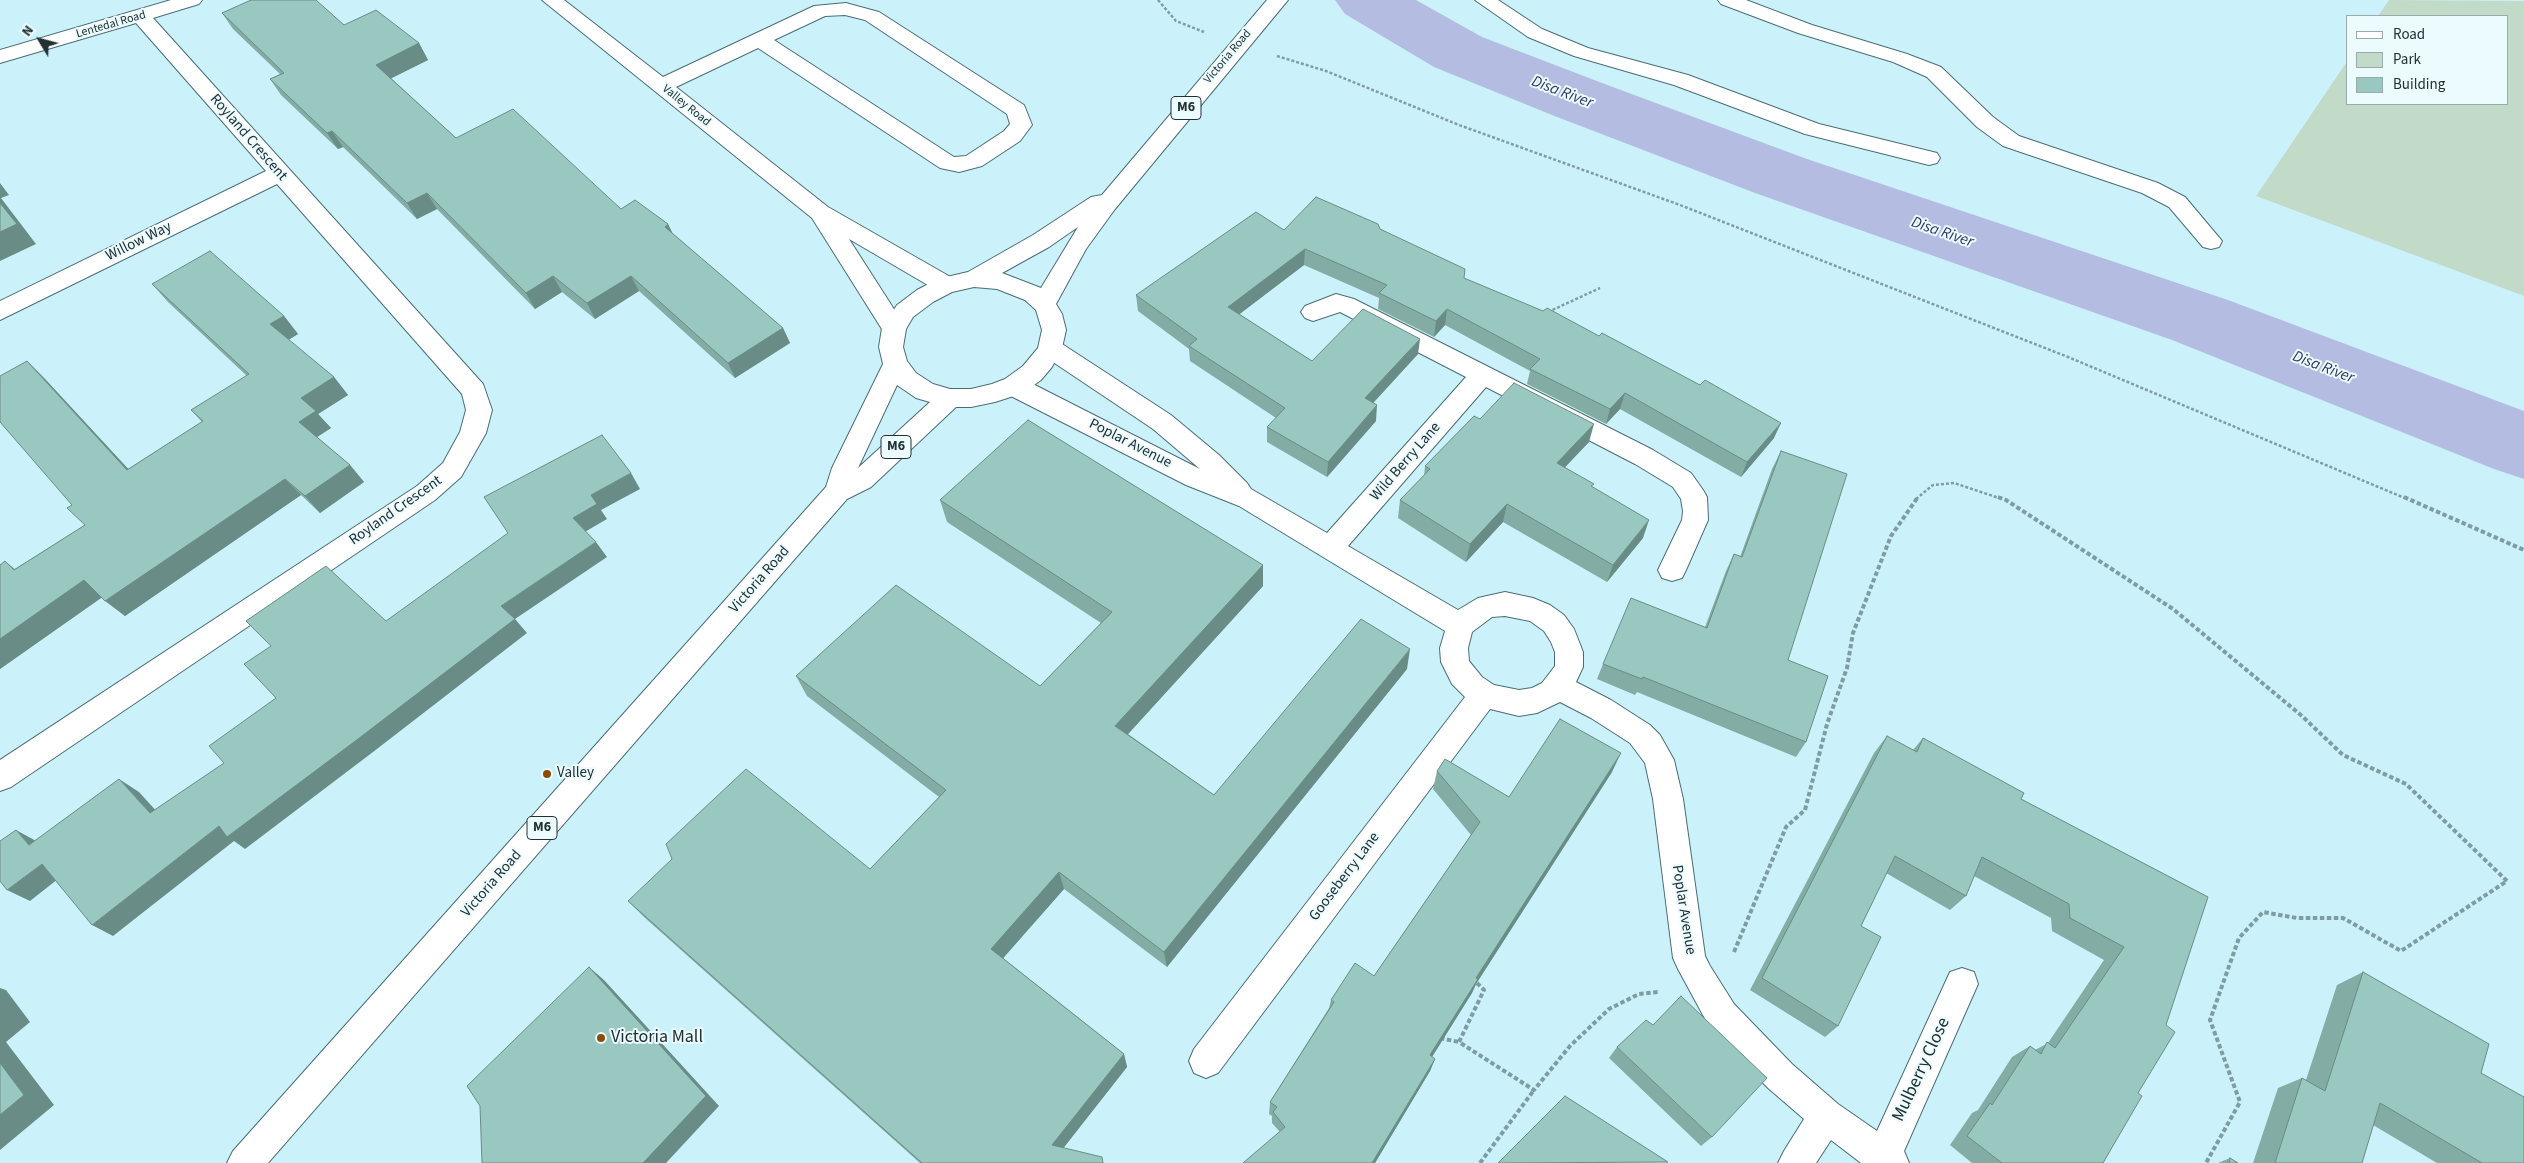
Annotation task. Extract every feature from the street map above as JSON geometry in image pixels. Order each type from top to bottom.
[{"type":"street","name":"Lentedal Road","points":[[0,57],[192,0]]},
{"type":"street","name":"Valley Road","points":[[552,0],[820,212],[946,285]]},
{"type":"street","name":"Victoria Road","points":[[894,328],[905,311],[924,296],[946,285],[974,279],[1000,281],[1022,288],[1044,304],[1077,245],[1122,184],[1278,0]]},
{"type":"street","points":[[1485,0],[1535,33],[1581,52],[1681,80],[1813,129],[1929,158]]},
{"type":"street","points":[[1728,0],[1805,29],[1900,58],[1934,72],[1985,122],[2011,140],[2150,188],[2177,202],[2211,241]]},
{"type":"street","points":[[661,86],[821,10],[846,9],[872,16],[1016,110],[1021,124],[1012,136],[974,161],[959,165],[948,163],[760,40]]},
{"type":"street","name":"Royland Crescent","points":[[0,777],[426,494],[452,470],[473,433],[479,410],[474,391],[279,174],[141,16]]},
{"type":"street","name":"Willow Way","points":[[0,311],[279,174]]},
{"type":"street","name":"Victoria Road","points":[[974,279],[1041,242],[1122,184]]},
{"type":"street","name":"Valley Road","points":[[820,212],[894,328]]},
{"type":"street","points":[[1313,312],[1336,303],[1346,305],[1644,457],[1682,480],[1694,498],[1696,511],[1694,520],[1672,570]]},
{"type":"street","points":[[894,328],[891,347],[896,364],[907,380],[925,391],[950,398],[972,398],[1014,386],[1043,361],[1050,348],[1054,330],[1050,314],[1044,304]]},
{"type":"street","name":"Poplar Avenue","points":[[1050,348],[1162,422],[1210,462],[1248,500]]},
{"type":"street","name":"Victoria Road","points":[[838,492],[845,468],[896,364]]},
{"type":"street","name":"Wild Berry Lane","points":[[1330,548],[1482,375]]},
{"type":"street","name":"Poplar Avenue","points":[[1014,386],[1195,478],[1248,500],[1460,626]]},
{"type":"street","name":"Victoria Road","points":[[245,1163],[838,492],[862,480],[950,398]]},
{"type":"street","points":[[1505,604],[1523,606],[1540,613],[1554,623],[1564,637],[1569,652],[1569,667],[1557,687],[1537,700],[1520,702],[1502,701],[1484,694],[1472,686],[1462,675],[1456,662],[1454,648],[1460,626],[1474,613],[1488,606],[1505,604]]},
{"type":"street","name":"Poplar Avenue","points":[[1557,687],[1601,709],[1640,734],[1650,744],[1659,760],[1668,799],[1689,958],[1698,977],[1722,1016],[1780,1076],[1826,1116],[1887,1160]]},
{"type":"street","name":"Gooseberry Lane","points":[[1206,1061],[1484,694]]},
{"type":"street","name":"Mulberry Close","points":[[1887,1160],[1962,984]]},
{"type":"street","points":[[1796,1163],[1826,1116]]},
{"type":"path","points":[[1158,0],[1176,21],[1244,38],[1459,126],[1680,206],[2068,357],[2369,482],[2524,550]]},
{"type":"path","points":[[1540,315],[1600,288]]},
{"type":"path","points":[[1484,1162],[1534,1090],[1570,1046],[1609,1010],[1639,994],[1677,989],[1698,977],[1722,968],[1736,949],[1786,827],[1805,810],[1827,724],[1847,668],[1853,633],[1891,536],[1913,501],[1933,485],[1954,483],[2006,500],[2173,609],[2302,716],[2343,756],[2406,784],[2507,882],[2401,951],[2343,918],[2297,918],[2263,912],[2239,938],[2210,1020],[2240,1102],[2206,1163]]},
{"type":"path","points":[[1459,1042],[1484,990],[1477,983]]},
{"type":"path","points":[[1434,1037],[1459,1042],[1534,1090]]},
{"type":"green space","points":[[2389,0],[2524,1],[2524,296],[2256,196],[2346,63],[2346,105],[2509,105],[2509,15],[2379,15]]},
{"type":"building","points":[[251,0],[316,0],[344,25],[376,10],[419,43],[376,65],[456,138],[513,109],[621,209],[635,200],[668,224],[665,227],[783,328],[728,363],[631,276],[587,303],[553,276],[526,293],[427,193],[407,203],[332,131],[327,133],[270,79],[284,73],[222,13]]},
{"type":"building","points":[[1316,197],[1378,224],[1380,229],[1465,269],[1464,278],[1543,311],[1547,308],[1599,336],[1602,333],[1700,385],[1705,380],[1781,423],[1747,462],[1625,393],[1610,409],[1530,369],[1540,359],[1447,309],[1436,321],[1379,293],[1387,285],[1305,249],[1228,307],[1312,361],[1363,309],[1420,339],[1365,398],[1377,405],[1328,462],[1267,427],[1285,408],[1189,346],[1197,339],[1136,295],[1256,212],[1284,230]]},
{"type":"building","points":[[0,203],[17,224],[0,232]]},
{"type":"building","points":[[210,251],[284,316],[270,324],[334,377],[301,398],[316,411],[299,422],[350,465],[305,496],[285,479],[105,601],[84,580],[0,639],[0,565],[5,561],[14,570],[85,525],[67,508],[72,505],[0,422],[0,376],[27,361],[127,470],[203,421],[191,410],[249,374],[152,284]]},
{"type":"building","points":[[1514,383],[1594,424],[1557,463],[1594,484],[1591,486],[1649,520],[1613,565],[1507,504],[1470,544],[1400,500],[1430,469],[1425,466],[1474,416],[1480,419]]},
{"type":"building","points":[[1028,420],[1263,565],[1115,726],[1214,795],[1361,619],[1410,649],[1164,952],[1059,872],[991,949],[1124,1054],[1052,1145],[1102,1157],[1103,1163],[922,1163],[628,901],[672,859],[666,844],[746,769],[870,869],[946,790],[796,676],[896,585],[1040,686],[1112,612],[940,500]]},
{"type":"building","points":[[602,435],[631,473],[591,495],[597,504],[573,518],[596,542],[501,606],[515,619],[227,837],[219,826],[92,925],[42,864],[7,890],[0,881],[0,841],[16,830],[29,845],[119,779],[150,813],[224,763],[209,746],[276,698],[244,664],[271,646],[246,621],[326,566],[386,621],[508,533],[484,497]]},
{"type":"building","points":[[1781,451],[1847,474],[1788,660],[1828,676],[1806,742],[1643,677],[1642,679],[1603,664],[1631,598],[1707,628],[1734,554],[1742,557]]},
{"type":"building","points":[[1560,719],[1621,753],[1476,978],[1478,979],[1430,1055],[1435,1059],[1372,1163],[1243,1163],[1285,1127],[1273,1112],[1277,1107],[1270,1102],[1334,1002],[1331,1000],[1355,963],[1374,976],[1480,822],[1437,771],[1445,759],[1509,797]]},
{"type":"building","points":[[1887,736],[1917,752],[1923,738],[2024,793],[2021,799],[2208,897],[2166,1025],[2175,1032],[2138,1093],[2142,1096],[2103,1163],[2002,1163],[1967,1136],[1990,1103],[1992,1105],[2030,1046],[2041,1054],[2047,1042],[2055,1048],[2124,947],[2070,918],[2069,904],[1982,857],[1966,896],[1895,856],[1861,926],[1881,937],[1838,1026],[1762,978]]},
{"type":"building","name":"Victoria Mall","points":[[589,967],[706,1096],[643,1163],[482,1163],[480,1106],[467,1086]]},
{"type":"building","points":[[2363,972],[2489,1044],[2481,1073],[2524,1097],[2524,1163],[2482,1163],[2380,1103],[2362,1163],[2275,1163],[2302,1078],[2325,1091]]},
{"type":"building","points":[[1681,996],[1767,1078],[1712,1137],[1617,1047],[1646,1020],[1653,1025]]},
{"type":"building","points":[[0,1063],[24,1095],[0,1115]]},
{"type":"building","points":[[1565,1096],[1668,1162],[1498,1163]]},
{"type":"building","points":[[2230,1158],[2238,1163],[2229,1163]]},
{"type":"waterway","name":"Disa River","points":[[1368,0],[1458,52],[1577,99],[1781,176],[2200,320],[2524,446]]},
{"type":"place","name":"Valley","points":[[547,774]]},
{"type":"place","name":"Victoria Mall","points":[[601,1038]]}]
